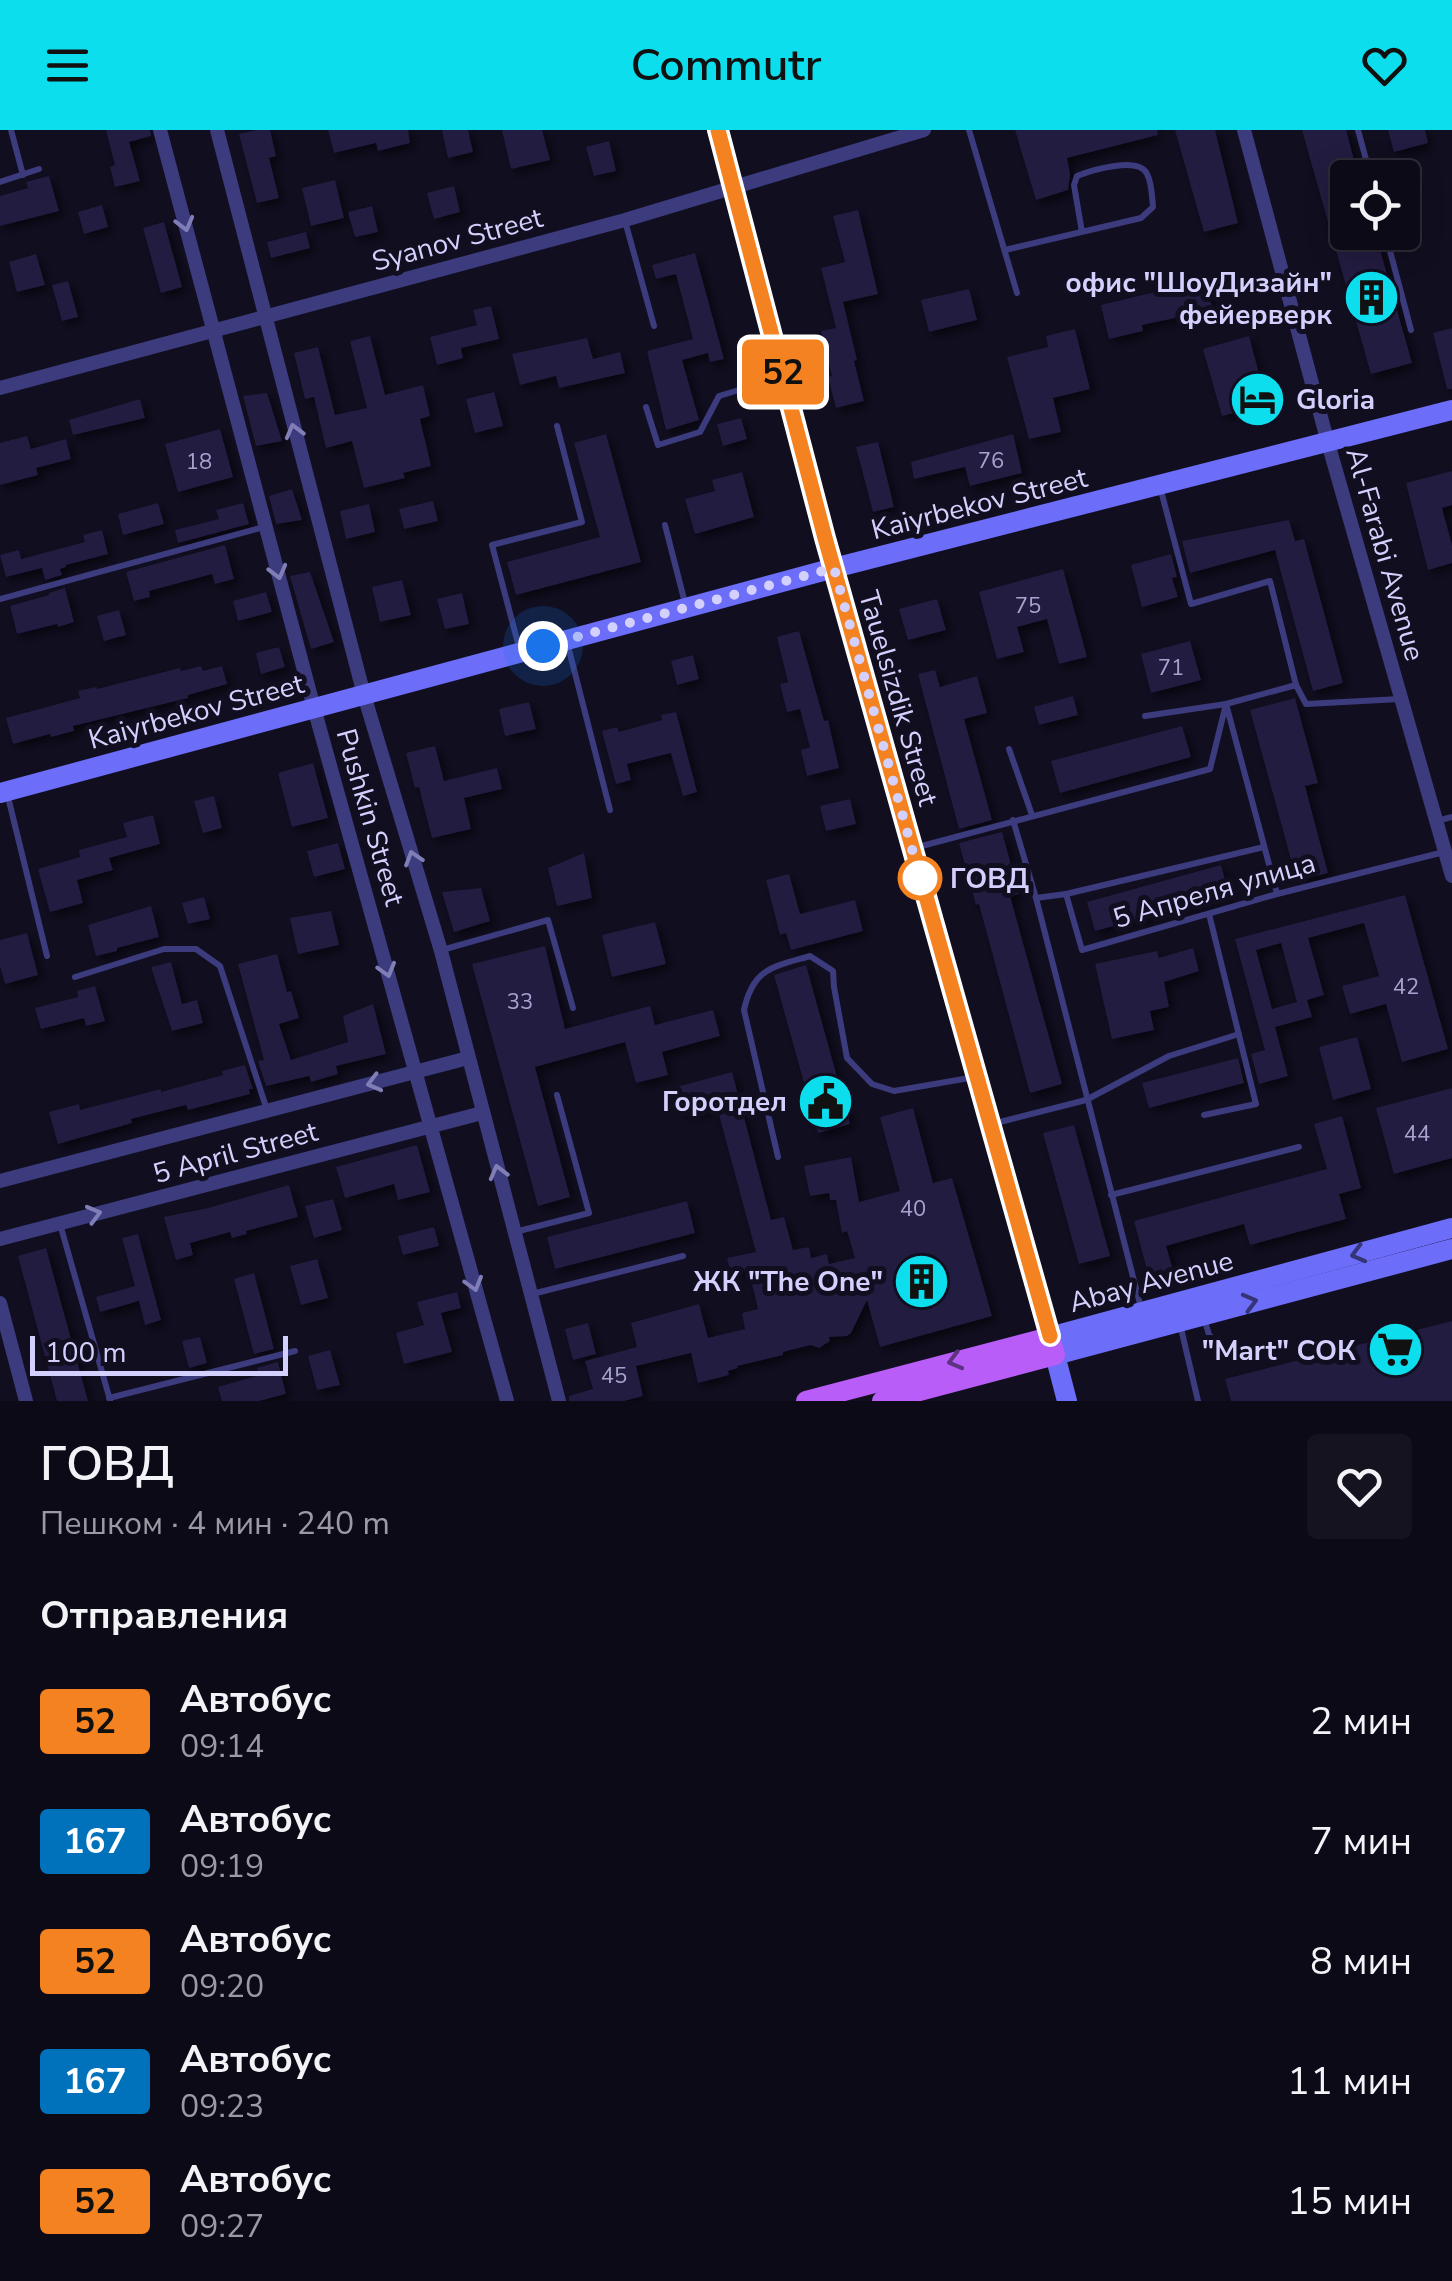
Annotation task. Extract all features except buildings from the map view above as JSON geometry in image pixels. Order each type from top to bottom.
[{"type":"main road","name":"Tauelsіzdіk Street","points":[[718,130],[834,568],[1067,1401]]},
{"type":"main road","name":"Kaiyrbekov Street","points":[[3,792],[834,568],[1452,410]]},
{"type":"main road","name":"Abay Avenue","points":[[882,1401],[1052,1346],[1142,1312],[1452,1228]]},
{"type":"main road","name":"Abay Avenue","points":[[806,1401],[1179,1321],[1452,1249]]},
{"type":"street","name":"Pushkin Street","points":[[160,130],[314,708],[507,1401]]},
{"type":"street","name":"Pushkin Street","points":[[216,130],[364,695],[441,950],[559,1401]]},
{"type":"street","name":"Syanov Street","points":[[0,388],[625,220],[924,130]]},
{"type":"street","name":"Al-Farabi Avenue","points":[[1244,130],[1328,443],[1452,876]]},
{"type":"street","name":"5 April Street","points":[[0,1181],[468,1058]]},
{"type":"street","name":"5 April Street","points":[[0,1239],[482,1112]]},
{"type":"street","points":[[0,1304],[26,1401]]},
{"type":"lane","points":[[11,130],[23,174]]},
{"type":"lane","points":[[969,130],[1017,294]]},
{"type":"lane","points":[[1358,130],[1366,160]]},
{"type":"lane","points":[[1005,250],[1142,218],[1153,207],[1145,170],[1132,164],[1077,176],[1074,185],[1082,232]]},
{"type":"lane","points":[[0,182],[39,169]]},
{"type":"lane","points":[[625,220],[654,326]]},
{"type":"lane","points":[[1391,250],[1411,330]]},
{"type":"lane","points":[[646,407],[658,444],[700,432],[719,396],[784,376]]},
{"type":"lane","points":[[520,652],[492,545],[582,522],[556,426]]},
{"type":"lane","points":[[1160,486],[1190,604],[1270,581],[1296,685],[1306,704],[1402,698]]},
{"type":"lane","points":[[665,525],[686,608]]},
{"type":"lane","points":[[0,598],[266,527]]},
{"type":"lane","points":[[566,640],[610,810]]},
{"type":"lane","points":[[1145,716],[1226,704],[1296,685]]},
{"type":"lane","points":[[912,849],[1210,769],[1226,704]]},
{"type":"lane","points":[[1226,704],[1277,894]]},
{"type":"lane","points":[[1009,749],[1032,815]]},
{"type":"lane","points":[[3,792],[47,956]]},
{"type":"lane","points":[[1436,821],[1452,817]]},
{"type":"lane","points":[[1013,820],[1142,1312]]},
{"type":"lane","points":[[1036,898],[1264,847]]},
{"type":"lane","name":"5 Апреля улица","points":[[1066,894],[1082,950],[1277,894],[1445,852]]},
{"type":"lane","points":[[1204,1114],[1256,1104],[1209,914]]},
{"type":"lane","points":[[441,950],[548,920],[573,1008]]},
{"type":"lane","points":[[75,977],[164,949],[196,949],[220,966],[267,1111]]},
{"type":"lane","points":[[778,1157],[744,1010],[748,989],[766,969],[810,956],[833,971],[847,1058],[872,1084],[894,1091],[976,1077]]},
{"type":"lane","points":[[990,1125],[1086,1100],[1169,1056],[1239,1034]]},
{"type":"lane","points":[[514,1233],[589,1212],[557,1095]]},
{"type":"lane","points":[[1111,1194],[1299,1147]]},
{"type":"lane","points":[[60,1223],[110,1400],[295,1351]]},
{"type":"lane","points":[[530,1294],[683,1256]]},
{"type":"lane","points":[[1204,1315],[1209,1335],[1226,1350]]},
{"type":"lane","points":[[1179,1321],[1198,1401]]},
{"type":"bus line","name":"52","points":[[718,130],[825,538],[1050,1336]]},
{"type":"place","name":"офис \"ШоуДизайн\" фейерверк","points":[[1371,298]]},
{"type":"place","name":"Gloria","points":[[1257,399]]},
{"type":"place","name":"ГОВД","points":[[920,878]]},
{"type":"place","name":"Горотдел","points":[[826,1101]]},
{"type":"place","name":"ЖК \"The One\"","points":[[922,1281]]},
{"type":"place","name":"\"Mart\" СОК","points":[[1395,1350]]},
{"type":"route","points":[[543,646],[834,568],[920,878]]}]
